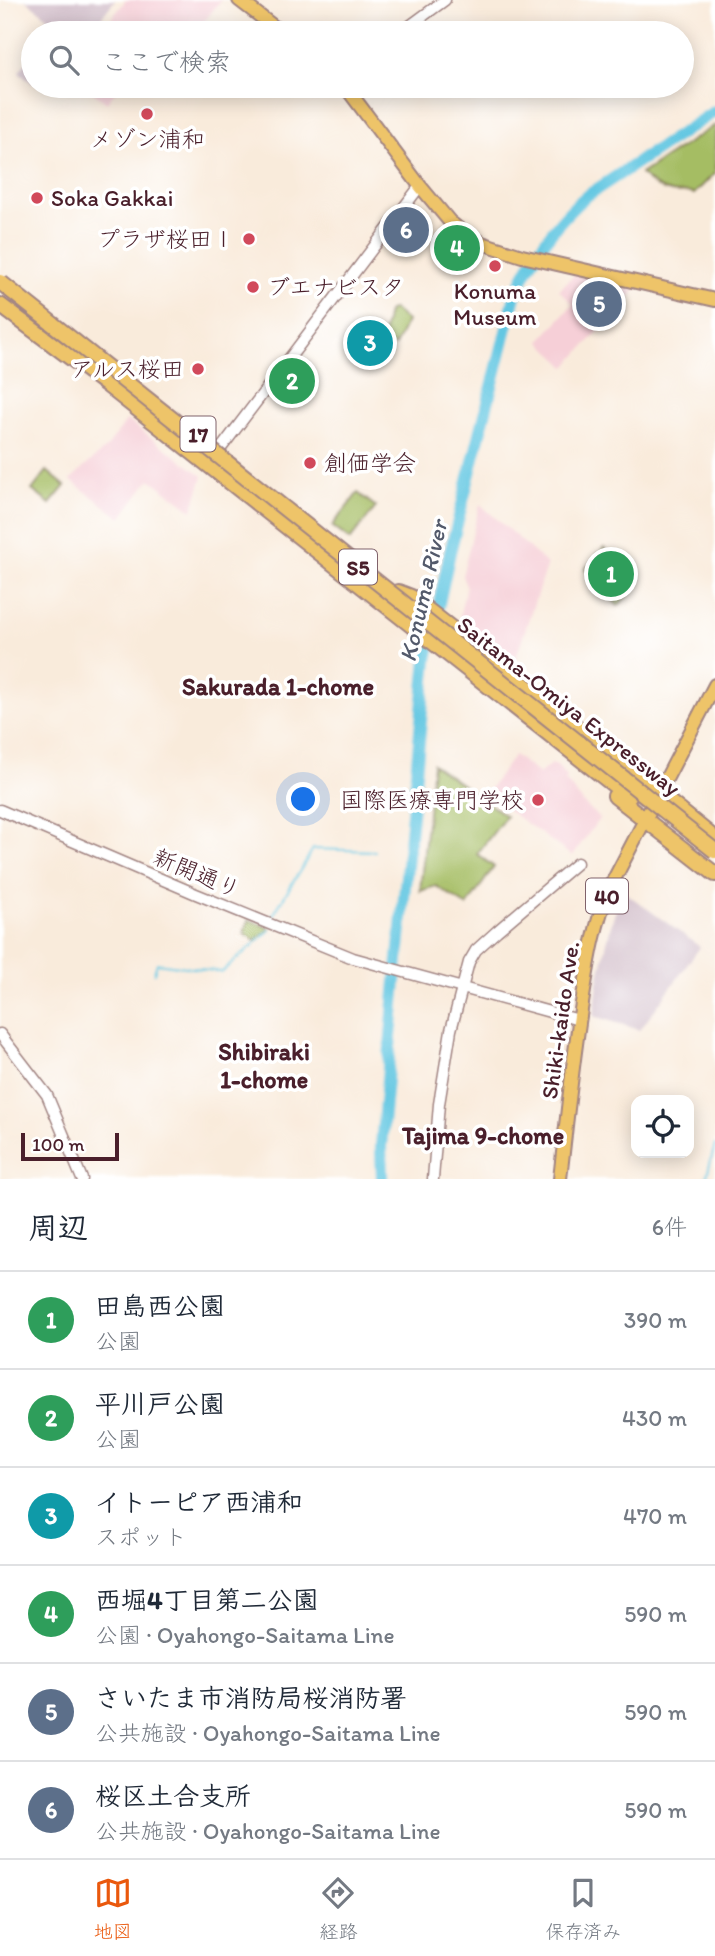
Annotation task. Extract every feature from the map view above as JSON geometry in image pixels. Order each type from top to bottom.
[{"type":"highway","name":"17","points":[[0,273],[219,451],[398,592],[411,597],[423,610],[715,839]]},
{"type":"highway","name":"Saitama-Omiya Expressway","points":[[0,282],[715,849]]},
{"type":"highway","name":"Saitama-Omiya Expressway","points":[[0,294],[715,864]]},
{"type":"highway","name":"17","points":[[0,305],[107,385],[390,610],[399,622],[633,791],[445,627]]},
{"type":"highway","name":"17","points":[[439,650],[645,820],[715,874]]},
{"type":"highway","points":[[715,849],[669,820],[715,864]]},
{"type":"main road","points":[[239,0],[266,21]]},
{"type":"main road","points":[[354,98],[450,222],[470,238],[494,248],[542,261],[715,300]]},
{"type":"main road","name":"Shiki-kaido Ave.","points":[[560,1179],[579,1020],[599,916],[610,887],[715,685]]},
{"type":"street","points":[[416,21],[445,0]]},
{"type":"street","points":[[219,451],[421,186]]},
{"type":"street","name":"新開通り","points":[[0,810],[353,958],[463,988]]},
{"type":"street","points":[[433,1179],[439,1104],[452,1030],[469,962],[476,950],[577,863]]},
{"type":"street","points":[[463,988],[579,1020]]},
{"type":"street","points":[[0,1034],[47,1095],[82,1179]]},
{"type":"shaded area","points":[[25,0],[115,0],[98,21],[45,21],[48,17]]},
{"type":"shaded area","points":[[126,0],[221,0],[204,21],[109,21]]},
{"type":"shaded area","points":[[575,274],[637,289],[566,367],[540,341],[573,304],[559,290]]},
{"type":"shaded area","points":[[127,420],[203,476],[192,510],[150,479],[121,518],[70,480],[108,446]]},
{"type":"shaded area","points":[[480,504],[547,564],[513,666],[459,619],[466,586],[462,576]]},
{"type":"shaded area","name":"国際医療専門学校","points":[[514,755],[539,774],[551,764],[556,765],[586,806],[600,818],[572,856],[486,794]]},
{"type":"shaded area","points":[[623,891],[700,947],[640,1030],[594,1016],[599,977],[612,921]]},
{"type":"green space","points":[[715,125],[715,173],[694,194],[662,189],[641,174]]},
{"type":"green space","points":[[452,236],[461,246],[472,250],[462,262],[446,246]]},
{"type":"green space","points":[[393,309],[407,321],[395,346],[381,344],[388,312]]},
{"type":"green space","points":[[289,367],[306,380],[295,394],[278,382]]},
{"type":"green space","points":[[47,471],[65,486],[50,504],[32,490]]},
{"type":"green space","points":[[358,493],[376,507],[350,540],[332,526]]},
{"type":"green space","points":[[604,548],[639,579],[639,583],[618,606],[585,569]]},
{"type":"green space","points":[[433,764],[506,816],[477,854],[494,867],[467,906],[436,886],[420,891]]},
{"type":"green space","points":[[249,920],[270,928],[256,941],[244,933]]},
{"type":"waterway","name":"Konuma River","points":[[382,1179],[381,1146],[427,659],[450,552],[516,292],[545,241],[574,207],[715,111]]},
{"type":"waterway","points":[[272,917],[313,849],[375,851]]},
{"type":"waterway","name":"Konuma River","points":[[402,855],[407,856]]},
{"type":"waterway","points":[[154,973],[157,963],[222,972],[270,930]]},
{"type":"waterway","points":[[706,1179],[715,1145]]},
{"type":"tunnel","points":[[629,797],[665,826]]},
{"type":"place","name":"メゾン浦和","points":[[147,114]]},
{"type":"place","name":"Soka Gakkai","points":[[37,198]]},
{"type":"place","name":"桜区土合支所","points":[[406,230]]},
{"type":"place","name":"プラザ桜田Ⅰ","points":[[249,239]]},
{"type":"place","name":"西堀4丁目第二公園","points":[[457,248]]},
{"type":"place","name":"Konuma Museum","points":[[495,266]]},
{"type":"place","name":"ブエナビスタ","points":[[253,287]]},
{"type":"place","name":"さいたま市消防局桜消防署","points":[[599,304]]},
{"type":"place","name":"イトーピア西浦和","points":[[370,343]]},
{"type":"place","name":"アルス桜田","points":[[198,369]]},
{"type":"place","name":"平川戸公園","points":[[292,381]]},
{"type":"place","name":"創価学会","points":[[310,463]]},
{"type":"place","name":"田島西公園","points":[[611,574]]},
{"type":"place","name":"国際医療専門学校","points":[[538,800]]},
{"type":"district","name":"Sakurada 1-chome","points":[[278,686]]},
{"type":"district","name":"Shibiraki 1-chome","points":[[264,1065]]},
{"type":"district","name":"Tajima 9-chome","points":[[483,1135]]}]
